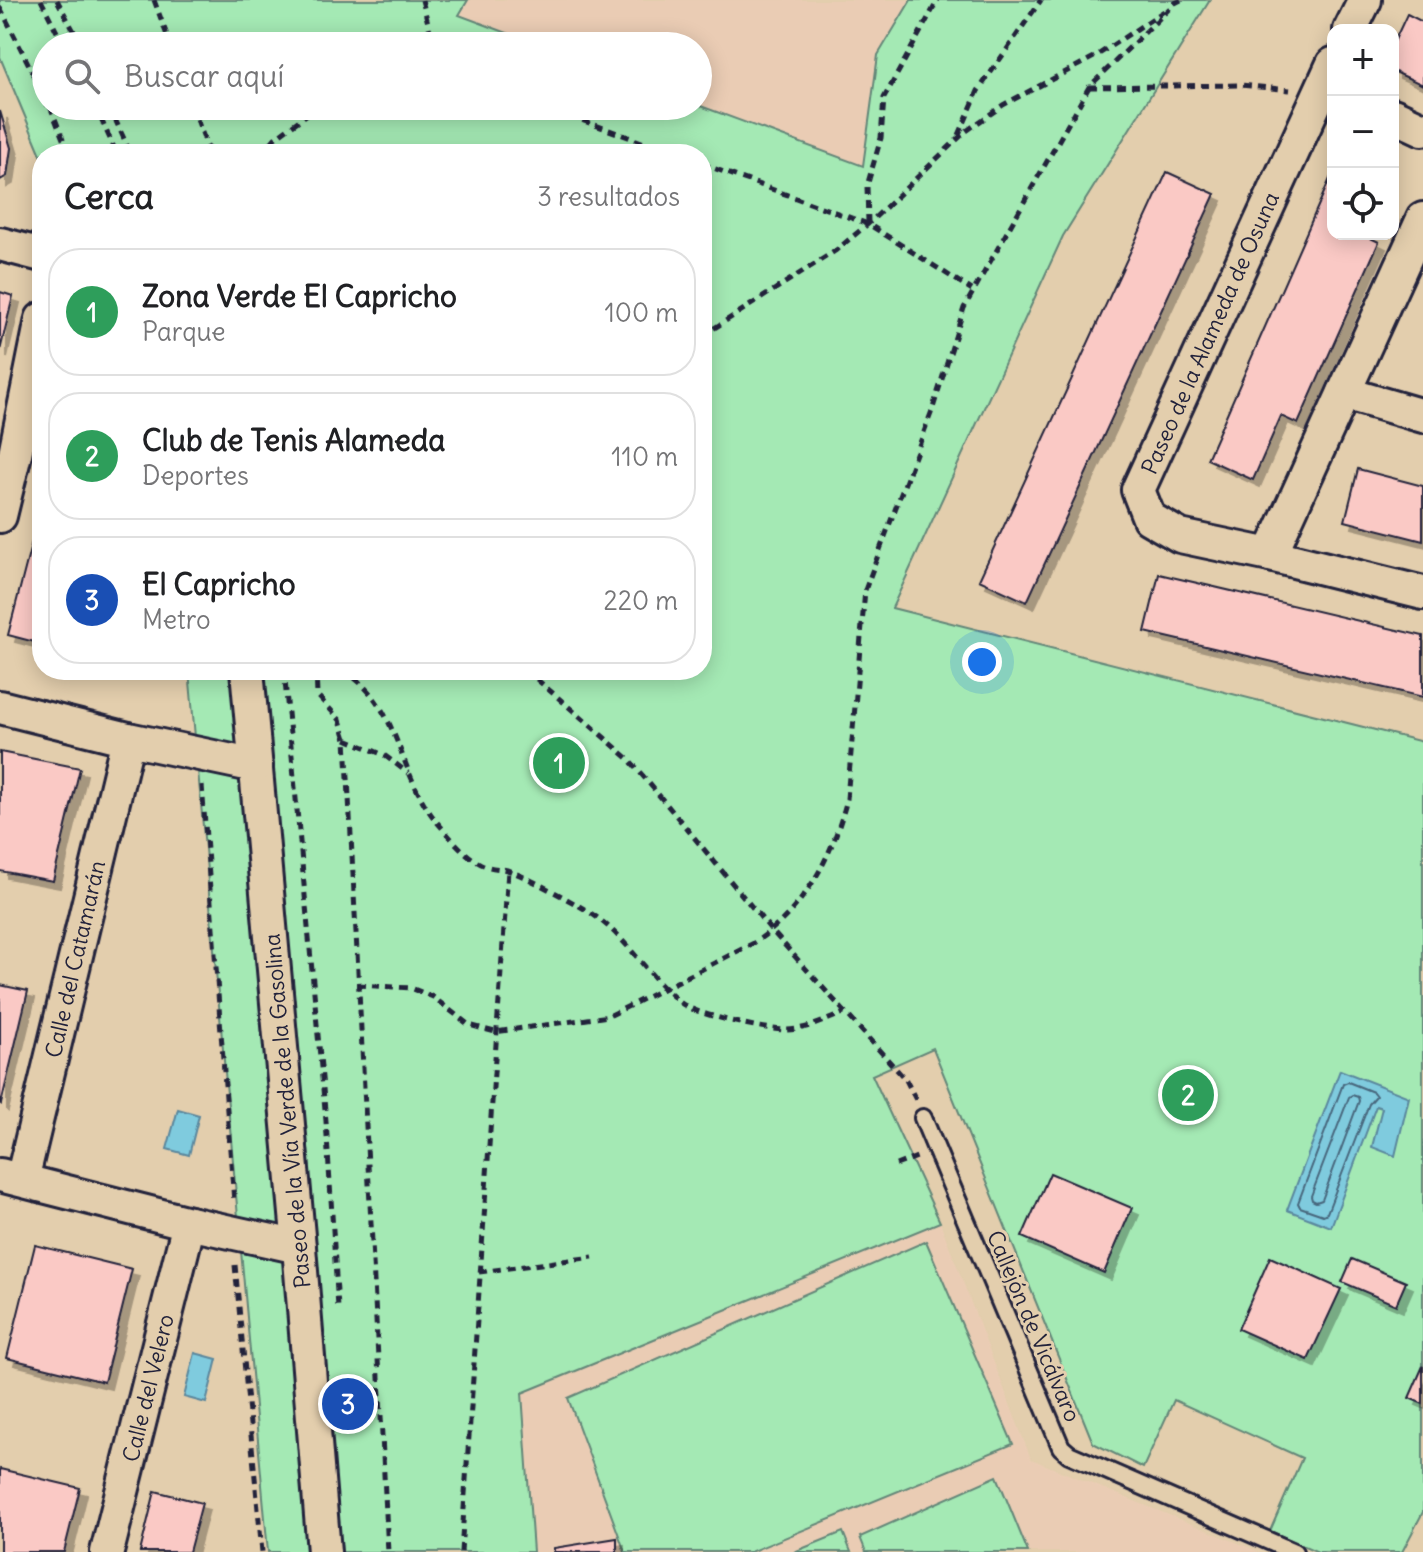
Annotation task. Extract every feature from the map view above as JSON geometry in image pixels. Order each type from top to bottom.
[{"type":"street","points":[[1353,24],[1365,0]]},
{"type":"street","name":"Paseo de la Alameda de Osuna","points":[[1327,82],[1138,490],[1149,518],[1180,536],[1423,593]]},
{"type":"street","points":[[1399,118],[1423,129]]},
{"type":"street","points":[[1270,555],[1423,219]]},
{"type":"street","points":[[0,244],[32,252]]},
{"type":"street","points":[[0,516],[32,369]]},
{"type":"street","points":[[1344,393],[1423,416]]},
{"type":"street","name":"Paseo de la Vía Verde de la Gasolina","points":[[248,680],[324,1552]]},
{"type":"street","points":[[0,707],[128,739],[256,766]]},
{"type":"street","name":"Calle del Catamarán","points":[[11,1178],[128,739]]},
{"type":"street","points":[[11,1178],[299,1247]]},
{"type":"street","name":"Calle del Velero","points":[[107,1552],[189,1223]]},
{"type":"lane","name":"Callejón de Vicálvaro","points":[[923,1118],[1061,1447],[1069,1454],[1294,1552]]},
{"type":"path","points":[[41,0],[57,32]]},
{"type":"path","points":[[57,0],[74,32]]},
{"type":"path","points":[[154,0],[166,32]]},
{"type":"path","points":[[422,0],[431,32]]},
{"type":"path","points":[[868,224],[867,186],[881,138],[884,98],[938,0]]},
{"type":"path","points":[[957,140],[978,91],[1041,0]]},
{"type":"path","points":[[712,330],[835,251],[957,140],[1003,105],[1096,56],[1178,1]]},
{"type":"path","points":[[358,985],[411,988],[433,997],[469,1025],[495,1032],[609,1016],[666,989],[772,931],[792,912],[811,885],[839,832],[847,799],[865,590],[926,427],[964,308],[1089,87],[1178,1]]},
{"type":"path","points":[[0,7],[32,71]]},
{"type":"path","points":[[1089,87],[1327,82]]},
{"type":"path","points":[[56,120],[65,144]]},
{"type":"path","points":[[101,120],[112,144]]},
{"type":"path","points":[[115,120],[126,144]]},
{"type":"path","points":[[197,120],[206,144]]},
{"type":"path","points":[[270,144],[299,120]]},
{"type":"path","points":[[582,120],[648,144]]},
{"type":"path","points":[[712,168],[868,224],[972,290]]},
{"type":"path","points":[[285,680],[326,1121],[339,1318]]},
{"type":"path","points":[[316,680],[317,695],[340,720],[346,739],[388,1552]]},
{"type":"path","points":[[359,680],[384,710],[409,774],[434,818],[456,844],[486,866],[508,870],[587,911],[624,939],[683,1006],[753,1026],[788,1030],[817,1024],[844,1013]]},
{"type":"path","points":[[538,680],[628,758],[772,931],[906,1080],[923,1118]]},
{"type":"path","points":[[346,739],[384,755],[409,774]]},
{"type":"path","points":[[202,784],[234,1206]]},
{"type":"path","points":[[461,1552],[508,870]]},
{"type":"path","points":[[234,1256],[262,1552]]},
{"type":"path","points":[[479,1272],[593,1257]]},
{"type":"shaded area","points":[[468,0],[911,0],[878,55],[863,166],[712,110],[712,32],[505,32],[459,15]]},
{"type":"shaded area","points":[[940,1222],[1031,1459],[1260,1552],[533,1552],[522,1393]]},
{"type":"green space","points":[[0,0],[468,0],[459,15],[505,32],[32,32],[32,120],[712,120],[712,110],[863,166],[878,55],[911,0],[1210,0],[1063,236],[892,608],[1423,742],[1423,1512],[1402,1552],[1318,1552],[1270,1531],[1302,1458],[1174,1400],[1143,1468],[1093,1443],[933,1048],[872,1075],[940,1222],[522,1393],[533,1552],[268,1552],[190,680],[712,680],[712,144],[37,144],[0,57]]},
{"type":"green space","points":[[926,1241],[1013,1444],[750,1552],[625,1552],[568,1398]]},
{"type":"green space","points":[[997,1476],[1028,1552],[866,1552],[860,1537]]},
{"type":"green space","points":[[843,1532],[851,1552],[794,1552]]},
{"type":"water","points":[[1340,1070],[1409,1097],[1395,1156],[1372,1147],[1382,1108],[1376,1106],[1331,1227],[1287,1210]]},
{"type":"water","points":[[178,1109],[199,1115],[189,1155],[167,1149]]},
{"type":"water","points":[[195,1353],[217,1359],[206,1403],[184,1397]]},
{"type":"building","points":[[1407,14],[1423,22],[1423,85],[1399,74],[1399,31]]},
{"type":"building","points":[[0,111],[11,148],[7,176],[0,180]]},
{"type":"building","points":[[1167,172],[1215,194],[1027,602],[979,580]]},
{"type":"building","points":[[1327,186],[1327,240],[1379,242],[1298,424],[1281,416],[1253,480],[1207,459]]},
{"type":"building","points":[[0,292],[13,296],[0,351]]},
{"type":"building","points":[[1358,469],[1423,486],[1423,541],[1345,521]]},
{"type":"building","points":[[32,542],[32,641],[8,635]]},
{"type":"building","points":[[1159,574],[1423,636],[1423,697],[1145,632]]},
{"type":"building","points":[[0,752],[80,768],[53,881],[0,871]]},
{"type":"building","points":[[0,985],[28,991],[1,1104],[0,1103]]},
{"type":"building","points":[[1050,1173],[1132,1208],[1104,1273],[1022,1237]]},
{"type":"building","points":[[35,1245],[132,1269],[104,1382],[7,1358]]},
{"type":"building","points":[[1270,1257],[1341,1289],[1308,1360],[1238,1329]]},
{"type":"building","points":[[1352,1259],[1406,1282],[1396,1305],[1342,1282]]},
{"type":"building","points":[[1423,1366],[1423,1404],[1409,1398]]},
{"type":"building","points":[[0,1469],[80,1488],[64,1552],[0,1552]]},
{"type":"building","points":[[155,1491],[202,1503],[189,1552],[140,1552]]},
{"type":"building","points":[[617,1538],[617,1552],[554,1552],[554,1548]]},
{"type":"place","name":"Zona Verde El Capricho","points":[[559,763]]},
{"type":"place","name":"Club de Tenis Alameda","points":[[1188,1095]]},
{"type":"place","name":"El Capricho","points":[[348,1404]]}]
